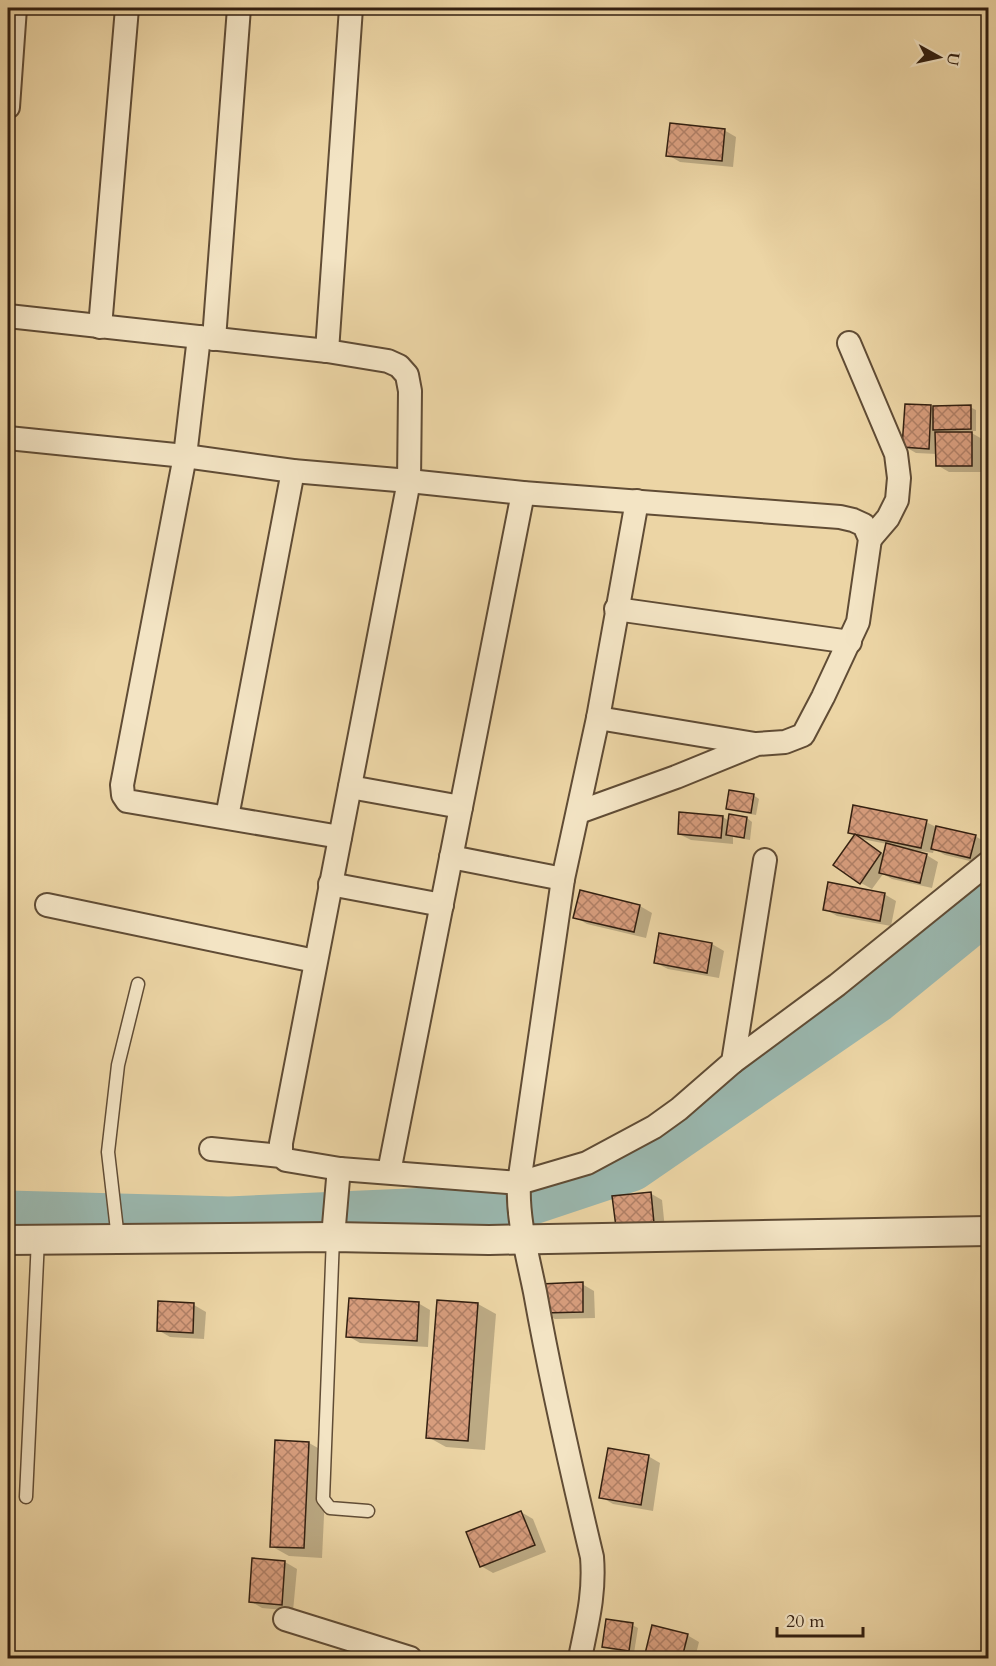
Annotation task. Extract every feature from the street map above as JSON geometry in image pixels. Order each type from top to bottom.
[{"type":"street","points":[[8,107],[15,8]]},
{"type":"street","points":[[100,327],[127,8]]},
{"type":"street","points":[[239,8],[207,338],[122,790],[124,799],[128,801],[340,837]]},
{"type":"street","points":[[327,351],[351,8]]},
{"type":"street","points":[[8,316],[327,351],[388,361],[399,366],[407,375],[410,392],[409,481],[315,961],[281,1143],[281,1156]]},
{"type":"street","points":[[849,343],[896,454],[899,478],[897,500],[888,518],[870,539]]},
{"type":"street","points":[[8,438],[185,456],[293,471],[523,493],[840,517],[864,525],[870,539],[858,622],[803,735],[786,742],[756,744],[597,718]]},
{"type":"street","points":[[227,818],[293,471]]},
{"type":"street","points":[[389,1172],[523,493]]},
{"type":"street","points":[[580,1659],[592,1601],[592,1557],[552,1388],[524,1232],[519,1190],[563,879],[579,812],[637,501]]},
{"type":"street","points":[[616,609],[850,642]]},
{"type":"street","points":[[579,812],[676,777],[756,744]]},
{"type":"street","points":[[350,787],[461,807]]},
{"type":"street","points":[[451,857],[563,879]]},
{"type":"street","points":[[733,1062],[765,860]]},
{"type":"street","points":[[211,1149],[281,1156],[286,1160],[339,1174],[389,1172],[519,1190],[587,1163],[654,1127],[679,1109],[733,1062],[837,985],[988,863]]},
{"type":"street","points":[[330,884],[442,905]]},
{"type":"street","points":[[47,905],[315,961]]},
{"type":"street","points":[[333,1231],[339,1174]]},
{"type":"street","points":[[8,1240],[118,1239],[333,1231],[988,1231]]},
{"type":"street","points":[[285,1619],[410,1659]]},
{"type":"lane","points":[[118,1239],[108,1152],[118,1065],[138,984]]},
{"type":"lane","points":[[333,1231],[323,1499],[330,1508],[368,1511]]},
{"type":"lane","points":[[26,1497],[38,1239]]},
{"type":"building","points":[[670,123],[725,129],[722,161],[666,156]]},
{"type":"building","points":[[905,404],[931,405],[929,449],[902,447]]},
{"type":"building","points":[[971,405],[971,429],[933,430],[933,406]]},
{"type":"building","points":[[935,432],[972,432],[972,466],[936,466]]},
{"type":"building","points":[[729,790],[754,794],[751,813],[726,809]]},
{"type":"building","points":[[853,805],[927,820],[921,848],[848,833]]},
{"type":"building","points":[[679,812],[723,816],[721,838],[678,834]]},
{"type":"building","points":[[729,814],[747,817],[744,838],[726,835]]},
{"type":"building","points":[[936,826],[976,835],[970,858],[931,849]]},
{"type":"building","points":[[855,834],[881,853],[860,884],[833,865]]},
{"type":"building","points":[[886,843],[927,854],[920,883],[879,873]]},
{"type":"building","points":[[828,882],[885,893],[880,921],[823,910]]},
{"type":"building","points":[[580,890],[640,905],[634,932],[573,918]]},
{"type":"building","points":[[659,933],[712,943],[707,973],[654,963]]},
{"type":"building","points":[[651,1192],[654,1223],[616,1227],[612,1196]]},
{"type":"building","points":[[583,1282],[583,1312],[542,1313],[541,1284]]},
{"type":"building","points":[[349,1298],[419,1302],[417,1341],[346,1337]]},
{"type":"building","points":[[437,1300],[478,1303],[468,1441],[426,1438]]},
{"type":"building","points":[[158,1301],[194,1303],[193,1333],[157,1331]]},
{"type":"building","points":[[275,1440],[309,1442],[304,1548],[270,1547]]},
{"type":"building","points":[[608,1448],[649,1455],[641,1505],[599,1498]]},
{"type":"building","points":[[521,1511],[535,1545],[480,1567],[466,1532]]},
{"type":"building","points":[[252,1558],[285,1561],[282,1605],[249,1602]]},
{"type":"building","points":[[606,1619],[633,1623],[629,1651],[602,1647]]},
{"type":"building","points":[[652,1625],[688,1634],[682,1658],[644,1658]]},
{"type":"waterway","points":[[8,1216],[229,1222],[499,1210],[631,1166],[875,998],[988,906]]}]
